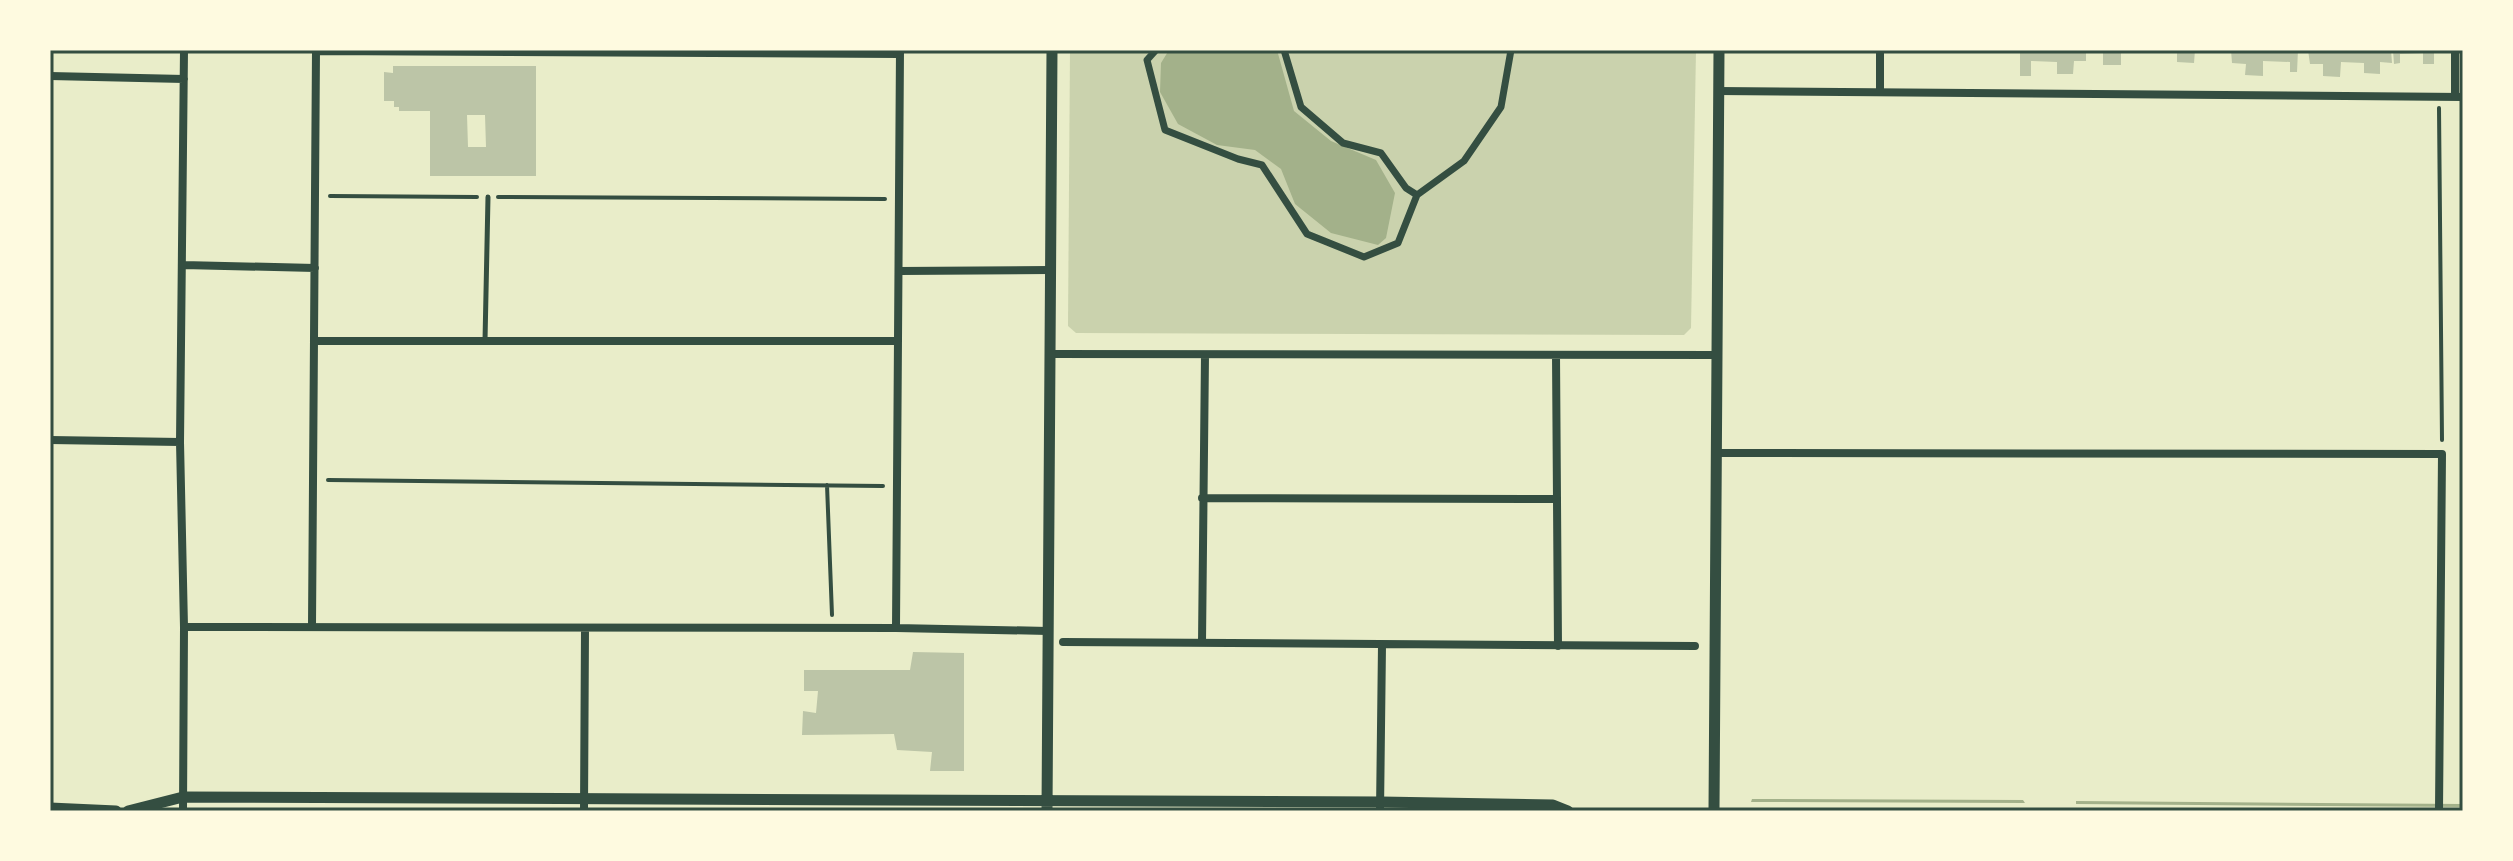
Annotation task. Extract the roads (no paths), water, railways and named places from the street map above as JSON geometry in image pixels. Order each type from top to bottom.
[{"type":"street","points":[[183,811],[184,627],[180,442],[184,50]]},
{"type":"street","points":[[312,626],[316,50],[900,52],[896,628]]},
{"type":"street","points":[[1047,806],[1052,50]]},
{"type":"street","points":[[1156,50],[1147,60],[1165,130],[1238,159],[1262,165],[1307,234],[1364,257],[1398,243],[1417,195],[1464,161],[1501,107],[1511,50]]},
{"type":"street","points":[[1284,50],[1301,107],[1343,143],[1381,153],[1406,188],[1417,195]]},
{"type":"street","points":[[1714,811],[1719,50]]},
{"type":"street","points":[[1880,50],[1880,91]]},
{"type":"street","points":[[1718,91],[2459,97],[2455,50]]},
{"type":"street","points":[[50,76],[184,79]]},
{"type":"street","points":[[183,265],[315,268]]},
{"type":"street","points":[[899,271],[1050,270]]},
{"type":"street","points":[[314,341],[898,341]]},
{"type":"street","points":[[1050,354],[1716,355]]},
{"type":"street","points":[[1202,643],[1205,355]]},
{"type":"street","points":[[1556,355],[1558,646]]},
{"type":"street","points":[[50,440],[180,442]]},
{"type":"street","points":[[1716,453],[2442,454],[2439,811]]},
{"type":"street","points":[[1202,498],[1557,499]]},
{"type":"street","points":[[184,627],[1048,631]]},
{"type":"street","points":[[584,805],[585,629]]},
{"type":"street","points":[[1063,642],[1695,646]]},
{"type":"street","points":[[1380,807],[1382,645]]},
{"type":"street","points":[[128,811],[183,797],[584,805],[1553,805],[1568,811]]},
{"type":"street","points":[[50,808],[116,811]]},
{"type":"lane","points":[[485,341],[488,197]]}]
